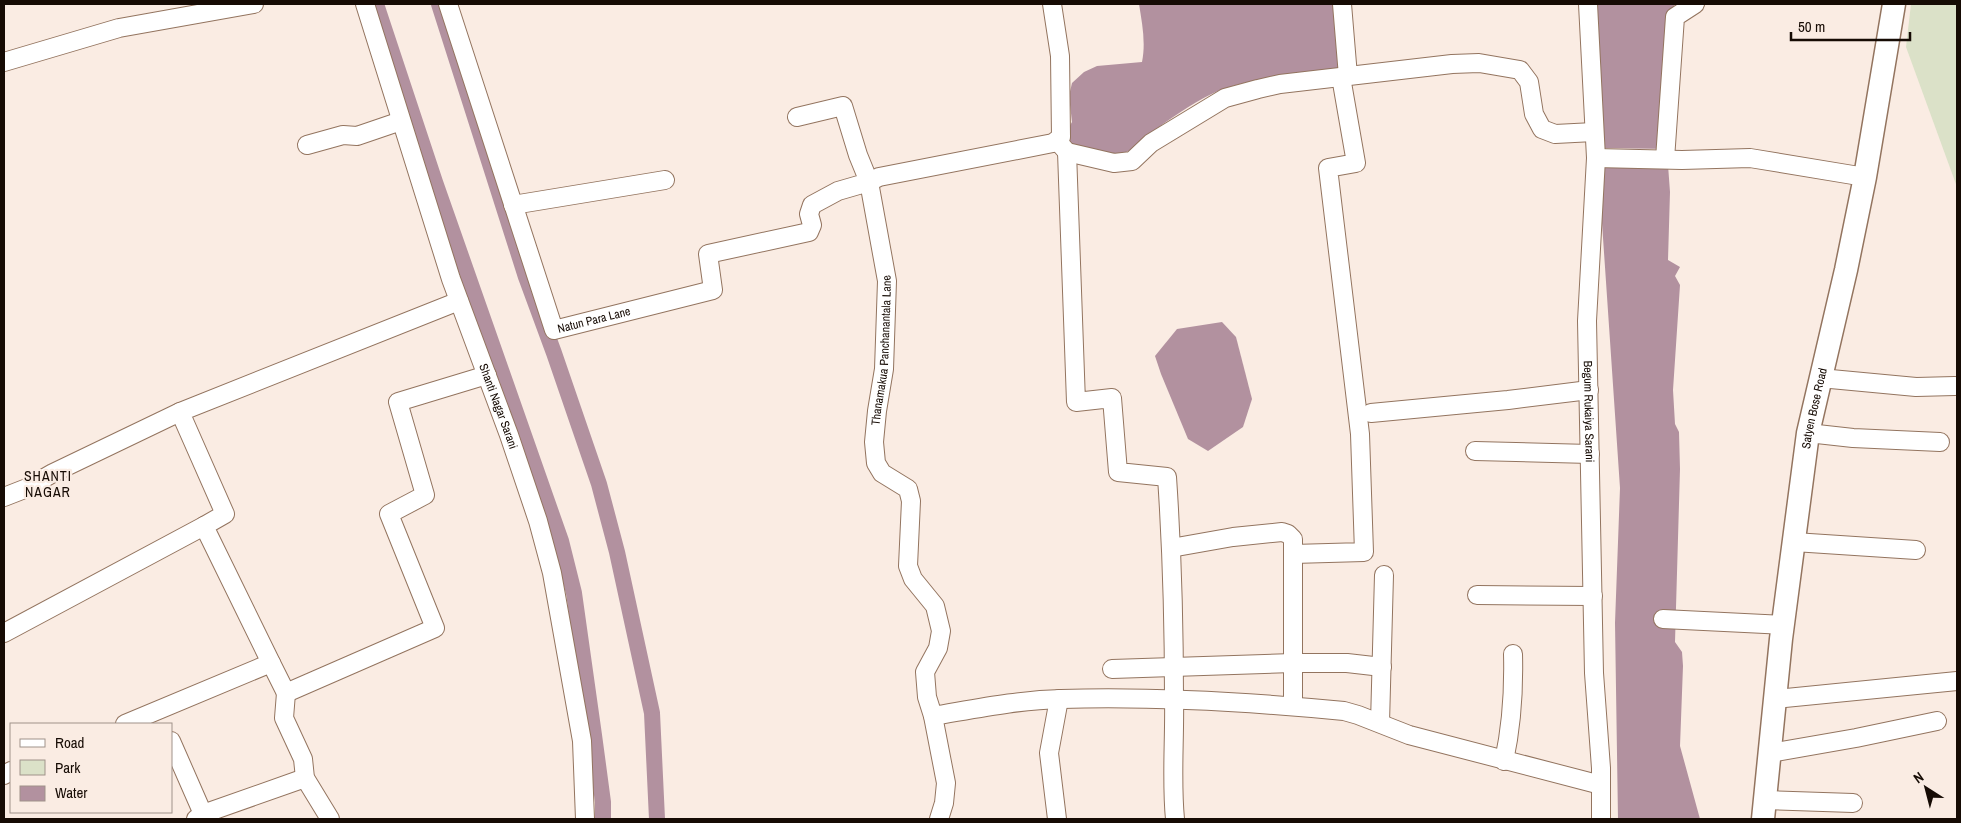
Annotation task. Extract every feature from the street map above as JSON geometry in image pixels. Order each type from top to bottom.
[{"type":"main road","name":"Satyen Bose Road","points":[[1764,810],[1783,625],[1808,432],[1846,270],[1865,177],[1894,4]]},
{"type":"street","points":[[4,62],[119,28],[164,12],[254,4]]},
{"type":"street","name":"Shanti Nagar Sarani","points":[[365,4],[459,301],[538,521],[552,573],[582,741],[585,819]]},
{"type":"street","name":"Natun Para Lane","points":[[448,4],[554,330],[713,290],[708,254],[809,232],[812,225],[809,214],[812,205],[838,191],[869,182]]},
{"type":"street","points":[[1052,4],[1060,56],[1061,137],[1076,402],[1112,398],[1118,472],[1167,477],[1174,667],[1172,790],[1175,819]]},
{"type":"street","points":[[1293,554],[1364,552],[1360,434],[1328,168],[1356,163],[1344,76],[1342,4]]},
{"type":"street","name":"Begum Rukaiya Sarani","points":[[1588,4],[1596,158],[1587,321],[1588,390],[1594,673],[1601,785],[1601,819]]},
{"type":"street","points":[[1665,158],[1675,17],[1695,4]]},
{"type":"street","points":[[797,117],[843,106],[869,182],[879,177],[1053,143],[1114,163],[1132,161],[1151,144],[1225,98],[1280,84],[1452,64],[1479,63],[1520,70],[1529,82],[1534,114],[1542,129],[1555,134],[1594,132]]},
{"type":"street","points":[[307,145],[343,135],[357,136],[401,121]]},
{"type":"street","points":[[1596,158],[1750,158],[1865,177]]},
{"type":"street","points":[[513,205],[665,180]]},
{"type":"street","name":"Thanamakua Panchanantala Lane","points":[[869,182],[887,281],[884,369],[874,442],[876,463],[882,473],[908,489],[911,501],[908,566],[913,579],[935,606],[941,630],[938,648],[925,672],[927,697],[933,716],[946,783],[944,803],[939,819]]},
{"type":"street","points":[[4,496],[27,488],[180,412],[459,301]]},
{"type":"street","points":[[286,693],[435,628],[390,514],[425,495],[398,402],[487,376]]},
{"type":"street","points":[[1820,378],[1916,387],[1955,386]]},
{"type":"street","points":[[1371,413],[1508,400],[1588,390]]},
{"type":"street","points":[[4,633],[225,514],[180,412]]},
{"type":"street","points":[[1808,432],[1853,438],[1940,442]]},
{"type":"street","points":[[1475,451],[1590,454]]},
{"type":"street","points":[[204,526],[286,693],[284,718],[303,759],[305,778],[330,819]]},
{"type":"street","points":[[1171,548],[1233,537],[1282,532],[1288,534],[1293,539],[1293,706]]},
{"type":"street","points":[[1794,542],[1916,550]]},
{"type":"street","points":[[1380,723],[1384,575]]},
{"type":"street","points":[[1477,595],[1593,596]]},
{"type":"street","points":[[1663,619],[1783,625]]},
{"type":"street","points":[[1504,761],[1511,729],[1514,694],[1513,654]]},
{"type":"street","points":[[130,723],[161,717],[271,663]]},
{"type":"street","points":[[1112,669],[1293,663],[1382,667]]},
{"type":"street","points":[[1775,699],[1957,681]]},
{"type":"street","points":[[1057,819],[1049,753],[1059,699]]},
{"type":"street","points":[[933,716],[1059,699],[1251,702],[1344,711],[1408,735],[1601,785]]},
{"type":"street","points":[[1770,753],[1937,721]]},
{"type":"street","points":[[172,744],[200,816],[305,778]]},
{"type":"street","points":[[1764,810],[1853,802]]},
{"type":"green space","points":[[1911,4],[1957,4],[1957,187],[1906,47]]},
{"type":"water","points":[[1139,4],[1344,4],[1351,69],[1268,78],[1220,90],[1188,107],[1134,147],[1118,155],[1101,154],[1070,146],[1068,129],[1072,122],[1069,96],[1072,83],[1084,72],[1097,66],[1142,62],[1144,40]]},
{"type":"water","points":[[1593,4],[1674,4],[1669,149],[1601,148]]},
{"type":"water","points":[[1598,164],[1668,165],[1670,192],[1668,260],[1680,267],[1675,276],[1680,285],[1673,390],[1675,424],[1679,432],[1680,469],[1675,642],[1682,652],[1683,666],[1680,746],[1700,819],[1618,819],[1615,623],[1620,488]]},
{"type":"water","points":[[1222,322],[1236,337],[1252,399],[1243,427],[1208,451],[1188,439],[1155,356],[1177,329]]},
{"type":"waterway","points":[[376,4],[435,182],[561,541],[574,593],[603,802],[603,819]]},
{"type":"waterway","points":[[439,4],[526,277],[599,484],[617,552],[652,713],[657,819]]},
{"type":"district","name":"SHANTI NAGAR","points":[[48,484]]}]
